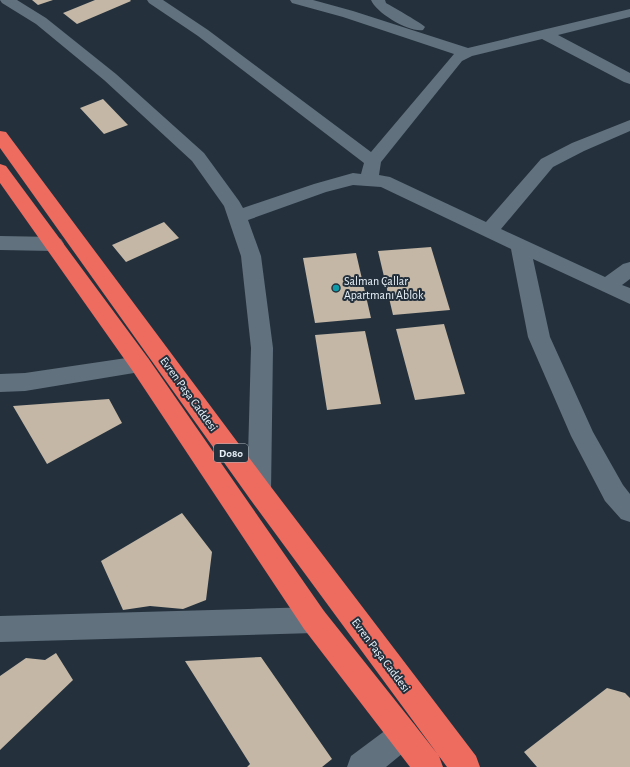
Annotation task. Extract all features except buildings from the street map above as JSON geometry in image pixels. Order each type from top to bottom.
[{"type":"highway","name":"Evren Paşa Caddesi","points":[[0,136],[259,491],[465,767]]},
{"type":"highway","name":"Evren Paşa Caddesi","points":[[0,170],[140,364],[314,620],[404,734],[428,767]]},
{"type":"street","points":[[9,0],[41,21],[110,77],[198,157],[233,205],[251,256],[262,348],[259,491]]},
{"type":"street","points":[[154,0],[203,33],[373,161]]},
{"type":"street","points":[[297,0],[348,14],[467,53]]},
{"type":"street","points":[[348,14],[379,2],[395,2]]},
{"type":"street","points":[[379,2],[410,24],[437,35],[442,45]]},
{"type":"street","points":[[369,180],[373,161],[457,58],[467,53],[546,35],[630,13]]},
{"type":"street","points":[[546,35],[630,79]]},
{"type":"street","points":[[490,230],[546,163],[578,147],[630,125]]},
{"type":"street","points":[[237,217],[353,178],[384,181],[630,297]]},
{"type":"street","points":[[0,243],[54,244]]},
{"type":"street","points":[[520,245],[539,337],[583,436],[614,493],[630,511]]},
{"type":"street","points":[[606,286],[630,269]]},
{"type":"street","points":[[0,383],[25,382],[140,364]]},
{"type":"street","points":[[0,629],[89,625],[241,624],[314,620]]},
{"type":"street","points":[[362,767],[404,734]]},
{"type":"place","name":"Salman Çallar Apartmanı Ablok","points":[[336,288]]}]
